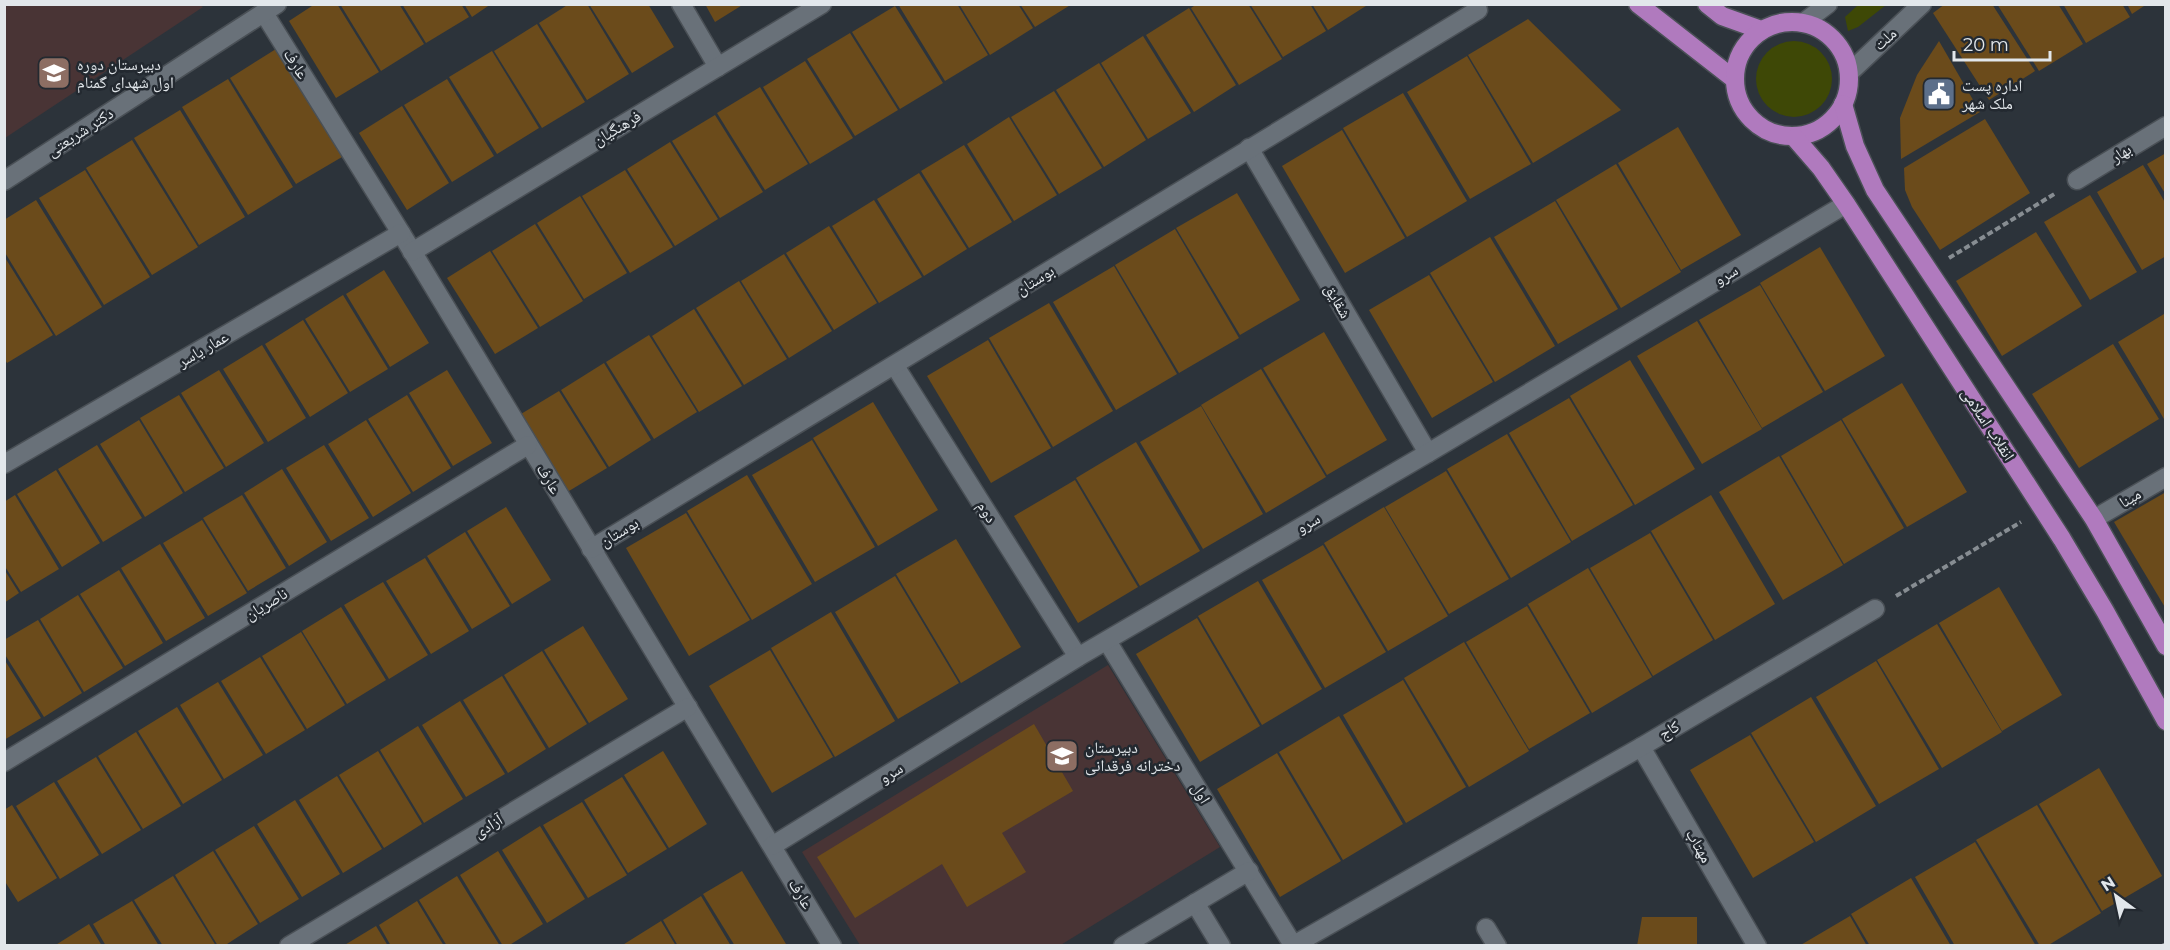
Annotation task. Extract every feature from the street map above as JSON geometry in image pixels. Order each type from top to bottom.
[{"type":"main road","points":[[1638,4],[1734,79]]},
{"type":"main road","points":[[1707,4],[1722,16],[1761,30]]},
{"type":"main road","points":[[1803,23],[1820,29],[1835,40],[1845,56],[1849,73],[1848,89],[1843,104],[1833,120],[1818,131],[1795,138],[1780,135],[1761,128],[1746,116],[1737,98],[1734,79],[1737,60],[1747,43],[1761,30],[1774,24],[1803,23]]},
{"type":"main road","points":[[1843,104],[1855,146],[1875,189],[2094,519],[2166,646]]},
{"type":"main road","name":"انقلاب اسلامی","points":[[1795,138],[1821,168],[1846,204],[2042,509],[2104,610],[2166,721]]},
{"type":"street","points":[[681,4],[718,67]]},
{"type":"street","name":"فرهنگیان","points":[[412,252],[822,4]]},
{"type":"street","points":[[1803,23],[1828,4]]},
{"type":"street","name":"ملت","points":[[1849,73],[1922,4]]},
{"type":"street","name":"دکتر شریعتی","points":[[4,181],[270,9]]},
{"type":"street","name":"عارف","points":[[270,9],[412,252],[832,945]]},
{"type":"street","name":"بوستان","points":[[591,549],[1478,10]]},
{"type":"street","name":"بهار","points":[[2077,180],[2166,126]]},
{"type":"street","name":"شقایق","points":[[1249,148],[1428,453]]},
{"type":"street","name":"سرو","points":[[772,846],[1078,657],[1428,453],[1846,204]]},
{"type":"street","name":"عمار یاسر","points":[[4,464],[401,233]]},
{"type":"street","name":"دوم","points":[[895,366],[1078,657]]},
{"type":"street","name":"ناصریان","points":[[4,762],[528,445]]},
{"type":"street","name":"مینا","points":[[2094,519],[2166,477]]},
{"type":"street","name":"کاج","points":[[1293,945],[1641,747],[1875,609]]},
{"type":"street","name":"اول","points":[[1107,640],[1293,945]]},
{"type":"street","name":"آزادی","points":[[289,945],[688,707]]},
{"type":"street","name":"مهتاب","points":[[1641,747],[1757,945]]},
{"type":"street","points":[[1123,945],[1249,871]]},
{"type":"street","points":[[1195,903],[1221,945]]},
{"type":"street","points":[[1486,928],[1497,945]]},
{"type":"path","points":[[1928,271],[2077,180]]},
{"type":"path","points":[[1875,609],[2042,509]]},
{"type":"shaded area","name":"دبیرستان دوره اول شهدای گمنام","points":[[5,5],[200,5],[203,7],[5,138]]},
{"type":"shaded area","name":"دبیرستان دخترانه فرقدانی","points":[[1108,665],[1220,847],[1059,946],[860,945],[802,852]]},
{"type":"green space","points":[[1858,5],[1886,5],[1858,27],[1848,31],[1845,17]]},
{"type":"green space","points":[[1794,41],[1809,44],[1821,52],[1829,64],[1832,79],[1829,94],[1821,106],[1809,114],[1794,117],[1779,114],[1767,106],[1759,94],[1756,79],[1759,64],[1767,52],[1779,44]]},
{"type":"building","points":[[315,4],[337,4],[379,72],[336,98],[289,21]]},
{"type":"building","points":[[340,4],[399,4],[424,44],[381,71]]},
{"type":"building","points":[[402,4],[461,4],[469,17],[426,43]]},
{"type":"building","points":[[464,4],[491,4],[472,17]]},
{"type":"building","points":[[569,4],[587,4],[629,74],[587,100],[539,23]]},
{"type":"building","points":[[589,4],[648,4],[674,47],[632,73]]},
{"type":"building","points":[[705,4],[744,4],[715,22]]},
{"type":"building","points":[[898,4],[957,4],[988,55],[945,81]]},
{"type":"building","points":[[959,4],[1018,4],[1033,28],[990,55]]},
{"type":"building","points":[[1020,4],[1072,4],[1035,27]]},
{"type":"building","points":[[1197,4],[1248,4],[1282,59],[1239,85],[1191,8]]},
{"type":"building","points":[[1250,4],[1310,4],[1326,31],[1283,57]]},
{"type":"building","points":[[1312,4],[1369,4],[1328,30]]},
{"type":"building","points":[[1945,4],[1992,4],[2035,71],[1989,100],[1933,13]]},
{"type":"building","points":[[1997,4],[2058,4],[2083,44],[2039,71]]},
{"type":"building","points":[[2063,4],[2122,4],[2130,17],[2086,43]]},
{"type":"building","points":[[2127,4],[2147,4],[2132,14]]},
{"type":"building","points":[[895,6],[943,83],[900,109],[852,32]]},
{"type":"building","points":[[1189,8],[1236,85],[1194,112],[1146,35]]},
{"type":"building","points":[[1528,19],[1621,110],[1533,163],[1468,55]]},
{"type":"building","points":[[537,24],[585,102],[542,128],[494,51]]},
{"type":"building","points":[[850,33],[898,110],[855,136],[807,59]]},
{"type":"building","points":[[1143,36],[1191,113],[1148,139],[1101,63]]},
{"type":"building","name":"اداره پست ملک شهر","points":[[1939,41],[1980,112],[1901,159],[1900,118],[1917,75]]},
{"type":"building","points":[[276,49],[342,157],[296,184],[230,78]]},
{"type":"building","points":[[492,51],[539,128],[497,154],[449,77]]},
{"type":"building","points":[[1467,56],[1531,164],[1470,199],[1407,92]]},
{"type":"building","points":[[805,61],[853,138],[810,164],[763,87]]},
{"type":"building","points":[[1099,63],[1146,140],[1104,167],[1056,90]]},
{"type":"building","points":[[228,79],[293,187],[248,215],[182,107]]},
{"type":"building","points":[[447,79],[494,156],[452,182],[404,105]]},
{"type":"building","points":[[760,87],[808,164],[765,190],[717,113]]},
{"type":"building","points":[[1054,91],[1102,168],[1059,194],[1011,117]]},
{"type":"building","points":[[1403,93],[1467,201],[1407,237],[1343,128]]},
{"type":"building","points":[[402,106],[449,183],[407,210],[359,133]]},
{"type":"building","points":[[180,110],[245,217],[199,245],[134,138]]},
{"type":"building","points":[[715,115],[763,192],[720,218],[672,141]]},
{"type":"building","points":[[1009,117],[1057,195],[1014,221],[967,144]]},
{"type":"building","points":[[1985,119],[2030,193],[1940,250],[1912,207],[1905,190],[1904,168]]},
{"type":"building","points":[[1678,127],[1741,235],[1681,270],[1618,163]]},
{"type":"building","points":[[1342,130],[1405,238],[1345,273],[1282,166]]},
{"type":"building","points":[[132,140],[198,247],[152,275],[86,168]]},
{"type":"building","points":[[670,142],[718,219],[675,246],[627,169]]},
{"type":"building","points":[[964,145],[1012,222],[969,248],[921,171]]},
{"type":"building","points":[[2166,153],[2166,195],[2147,164]]},
{"type":"building","points":[[1616,164],[1681,272],[1621,308],[1556,200]]},
{"type":"building","points":[[2143,165],[2166,204],[2166,256],[2142,270],[2097,192]]},
{"type":"building","points":[[85,170],[150,277],[104,305],[39,198]]},
{"type":"building","points":[[625,170],[673,247],[630,273],[582,196]]},
{"type":"building","points":[[919,173],[967,249],[924,276],[877,199]]},
{"type":"building","points":[[1237,193],[1300,300],[1240,335],[1176,228]]},
{"type":"building","points":[[2090,195],[2137,272],[2090,300],[2044,222]]},
{"type":"building","points":[[580,196],[627,273],[584,299],[537,223]]},
{"type":"building","points":[[36,200],[102,307],[56,336],[4,251],[4,220]]},
{"type":"building","points":[[874,200],[922,277],[879,303],[832,226]]},
{"type":"building","points":[[1555,201],[1618,309],[1558,344],[1494,237]]},
{"type":"building","points":[[535,224],[583,301],[540,327],[492,251]]},
{"type":"building","points":[[829,226],[877,303],[834,330],[786,253]]},
{"type":"building","points":[[1175,229],[1239,338],[1179,373],[1115,265]]},
{"type":"building","points":[[2036,232],[2082,306],[2002,356],[1956,281]]},
{"type":"building","points":[[1490,237],[1555,346],[1495,382],[1430,273]]},
{"type":"building","points":[[1820,247],[1885,356],[1825,391],[1760,283]]},
{"type":"building","points":[[490,251],[538,328],[495,354],[447,278]]},
{"type":"building","points":[[784,254],[832,331],[789,358],[741,281]]},
{"type":"building","points":[[4,256],[53,335],[7,363],[4,358]]},
{"type":"building","points":[[1114,266],[1177,374],[1116,410],[1053,302]]},
{"type":"building","points":[[384,270],[429,343],[390,367],[346,294]]},
{"type":"building","points":[[1429,275],[1493,382],[1432,418],[1369,310]]},
{"type":"building","points":[[739,281],[787,359],[744,385],[696,308]]},
{"type":"building","points":[[1760,285],[1823,392],[1762,428],[1699,320]]},
{"type":"building","points":[[343,295],[388,369],[350,392],[305,319]]},
{"type":"building","points":[[1049,303],[1113,411],[1053,447],[989,338]]},
{"type":"building","points":[[694,309],[742,386],[699,412],[652,336]]},
{"type":"building","points":[[2164,314],[2166,418],[2164,419],[2118,342]]},
{"type":"building","points":[[303,320],[348,393],[310,417],[265,344]]},
{"type":"building","points":[[1697,321],[1762,429],[1702,464],[1637,356]]},
{"type":"building","points":[[1324,332],[1387,440],[1327,475],[1263,368]]},
{"type":"building","points":[[649,335],[697,412],[654,439],[606,362]]},
{"type":"building","points":[[988,340],[1051,448],[991,483],[927,376]]},
{"type":"building","points":[[2113,344],[2159,419],[2079,468],[2032,394]]},
{"type":"building","points":[[262,345],[306,418],[268,442],[223,369]]},
{"type":"building","points":[[1630,360],[1695,469],[1635,505],[1570,396]]},
{"type":"building","points":[[604,363],[651,440],[609,467],[561,390]]},
{"type":"building","points":[[1261,369],[1326,477],[1266,513],[1201,405]]},
{"type":"building","points":[[219,370],[264,443],[226,467],[181,393]]},
{"type":"building","points":[[447,370],[492,443],[453,466],[409,393]]},
{"type":"building","points":[[1902,383],[1967,492],[1907,527],[1842,419]]},
{"type":"building","points":[[559,391],[607,468],[564,494],[516,417]]},
{"type":"building","points":[[179,395],[224,468],[185,492],[140,418]]},
{"type":"building","points":[[407,395],[451,468],[413,492],[368,419]]},
{"type":"building","points":[[1569,398],[1633,505],[1572,541],[1509,433]]},
{"type":"building","points":[[873,402],[938,510],[878,546],[813,438]]},
{"type":"building","points":[[1201,406],[1263,514],[1203,549],[1140,442]]},
{"type":"building","points":[[139,420],[183,493],[145,517],[100,444]]},
{"type":"building","points":[[366,420],[411,493],[373,517],[328,444]]},
{"type":"building","points":[[1841,420],[1904,528],[1844,564],[1781,456]]},
{"type":"building","points":[[1507,434],[1571,542],[1511,578],[1447,469]]},
{"type":"building","points":[[812,440],[875,547],[815,582],[752,475]]},
{"type":"building","points":[[1136,442],[1200,551],[1140,586],[1076,478]]},
{"type":"building","points":[[97,445],[142,518],[103,542],[58,469]]},
{"type":"building","points":[[324,445],[369,518],[331,541],[286,468]]},
{"type":"building","points":[[1779,456],[1843,565],[1783,600],[1719,492]]},
{"type":"building","points":[[282,469],[327,542],[289,566],[244,493]]},
{"type":"building","points":[[56,470],[100,543],[62,567],[17,494]]},
{"type":"building","points":[[1446,471],[1509,579],[1449,614],[1385,507]]},
{"type":"building","points":[[747,475],[812,584],[752,620],[687,511]]},
{"type":"building","points":[[1075,480],[1138,587],[1078,623],[1014,516]]},
{"type":"building","points":[[2166,492],[2166,609],[2114,522]]},
{"type":"building","points":[[15,495],[59,569],[21,592],[4,565],[4,502]]},
{"type":"building","points":[[242,495],[286,568],[248,591],[203,518]]},
{"type":"building","points":[[1711,495],[1775,604],[1715,640],[1651,531]]},
{"type":"building","points":[[506,507],[551,580],[512,604],[467,531]]},
{"type":"building","points":[[1384,507],[1448,616],[1388,651],[1324,543]]},
{"type":"building","points":[[686,513],[750,620],[689,656],[626,548]]},
{"type":"building","points":[[202,520],[247,593],[208,616],[163,543]]},
{"type":"building","points":[[465,532],[510,606],[472,629],[427,556]]},
{"type":"building","points":[[1650,533],[1713,640],[1653,676],[1590,568]]},
{"type":"building","points":[[956,539],[1021,647],[961,683],[896,574]]},
{"type":"building","points":[[160,544],[205,618],[166,641],[121,568]]},
{"type":"building","points":[[1323,545],[1386,652],[1325,688],[1262,580]]},
{"type":"building","points":[[425,558],[469,631],[431,654],[386,581]]},
{"type":"building","points":[[1588,568],[1652,677],[1592,713],[1528,604]]},
{"type":"building","points":[[4,569],[19,593],[4,603]]},
{"type":"building","points":[[119,570],[163,643],[125,666],[80,594]]},
{"type":"building","points":[[895,576],[959,683],[898,719],[835,612]]},
{"type":"building","points":[[1258,581],[1322,689],[1262,725],[1198,616]]},
{"type":"building","points":[[383,582],[428,655],[389,679],[344,605]]},
{"type":"building","points":[[1999,587],[2062,695],[2002,731],[1939,623]]},
{"type":"building","points":[[78,595],[123,668],[84,692],[40,619]]},
{"type":"building","points":[[1527,606],[1590,713],[1529,749],[1466,642]]},
{"type":"building","points":[[341,607],[386,680],[347,704],[302,631]]},
{"type":"building","points":[[831,612],[895,721],[835,757],[771,648]]},
{"type":"building","points":[[1197,618],[1260,726],[1200,762],[1136,654]]},
{"type":"building","points":[[38,620],[82,693],[44,717],[4,653],[4,640]]},
{"type":"building","points":[[1937,624],[2002,732],[1942,768],[1877,660]]},
{"type":"building","points":[[583,626],[628,699],[589,723],[544,650]]},
{"type":"building","points":[[301,632],[345,705],[307,729],[262,656]]},
{"type":"building","points":[[1464,642],[1529,751],[1469,787],[1404,678]]},
{"type":"building","points":[[770,650],[833,757],[772,793],[709,686]]},
{"type":"building","points":[[542,651],[587,724],[549,748],[504,675]]},
{"type":"building","points":[[260,657],[305,730],[266,754],[221,681]]},
{"type":"building","points":[[4,659],[41,718],[4,740]]},
{"type":"building","points":[[1876,661],[1939,769],[1879,804],[1816,697]]},
{"type":"building","points":[[502,676],[546,749],[508,773],[463,700]]},
{"type":"building","points":[[1403,680],[1466,787],[1406,823],[1343,715]]},
{"type":"building","points":[[218,682],[263,755],[224,779],[180,705]]},
{"type":"building","points":[[1811,697],[1876,806],[1816,842],[1751,733]]},
{"type":"building","points":[[460,701],[505,774],[466,797],[422,725]]},
{"type":"building","points":[[177,707],[222,780],[183,804],[138,731]]},
{"type":"building","points":[[1339,716],[1403,824],[1343,860],[1279,752]]},
{"type":"building","points":[[1034,724],[1073,791],[1002,833],[1026,872],[967,907],[942,864],[855,918],[817,857]]},
{"type":"building","points":[[418,726],[463,799],[424,823],[380,750]]},
{"type":"building","points":[[136,732],[181,806],[143,829],[98,756]]},
{"type":"building","points":[[1750,735],[1814,842],[1753,878],[1690,770]]},
{"type":"building","points":[[378,751],[422,824],[384,848],[339,775]]},
{"type":"building","points":[[663,751],[707,824],[669,848],[624,775]]},
{"type":"building","points":[[1277,753],[1341,861],[1280,897],[1217,789]]},
{"type":"building","points":[[96,757],[141,830],[102,854],[57,781]]},
{"type":"building","points":[[2099,768],[2162,876],[2102,911],[2039,804]]},
{"type":"building","points":[[337,776],[382,849],[343,873],[299,800]]},
{"type":"building","points":[[622,777],[667,849],[628,873],[584,800]]},
{"type":"building","points":[[54,782],[99,855],[60,879],[16,806]]},
{"type":"building","points":[[295,800],[340,874],[302,897],[257,824]]},
{"type":"building","points":[[582,802],[627,875],[588,898],[543,825]]},
{"type":"building","points":[[12,805],[57,878],[18,902],[4,880],[4,810]]},
{"type":"building","points":[[2037,805],[2101,913],[2047,946],[2040,946],[1976,840]]},
{"type":"building","points":[[254,826],[299,899],[260,923],[215,850]]},
{"type":"building","points":[[540,826],[585,899],[547,923],[502,850]]},
{"type":"building","points":[[1975,842],[2036,946],[1955,946],[1915,877]]},
{"type":"building","points":[[213,851],[258,924],[224,946],[218,946],[175,875]]},
{"type":"building","points":[[498,851],[543,924],[508,946],[503,946],[460,875]]},
{"type":"building","points":[[742,871],[786,944],[784,946],[735,946],[703,894]]},
{"type":"building","points":[[173,876],[216,946],[163,946],[134,900]]},
{"type":"building","points":[[457,876],[500,946],[447,946],[419,900]]},
{"type":"building","points":[[1911,878],[1951,946],[1870,946],[1851,914]]},
{"type":"building","points":[[701,896],[731,946],[678,946],[663,920]]},
{"type":"building","points":[[132,901],[159,946],[106,946],[93,924]]},
{"type":"building","points":[[417,901],[444,946],[391,946],[379,925]]},
{"type":"building","points":[[1850,916],[1867,946],[1799,946]]},
{"type":"building","points":[[1642,917],[1697,917],[1697,946],[1637,946]]},
{"type":"building","points":[[661,921],[676,946],[621,946]]},
{"type":"building","points":[[89,924],[102,946],[54,946]]},
{"type":"building","points":[[376,926],[388,946],[343,946]]},
{"type":"place","name":"دبیرستان دوره اول شهدای گمنام","points":[[54,73]]},
{"type":"place","name":"اداره پست ملک شهر","points":[[1939,94]]},
{"type":"place","name":"دبیرستان دخترانه فرقدانی","points":[[1062,756]]}]
